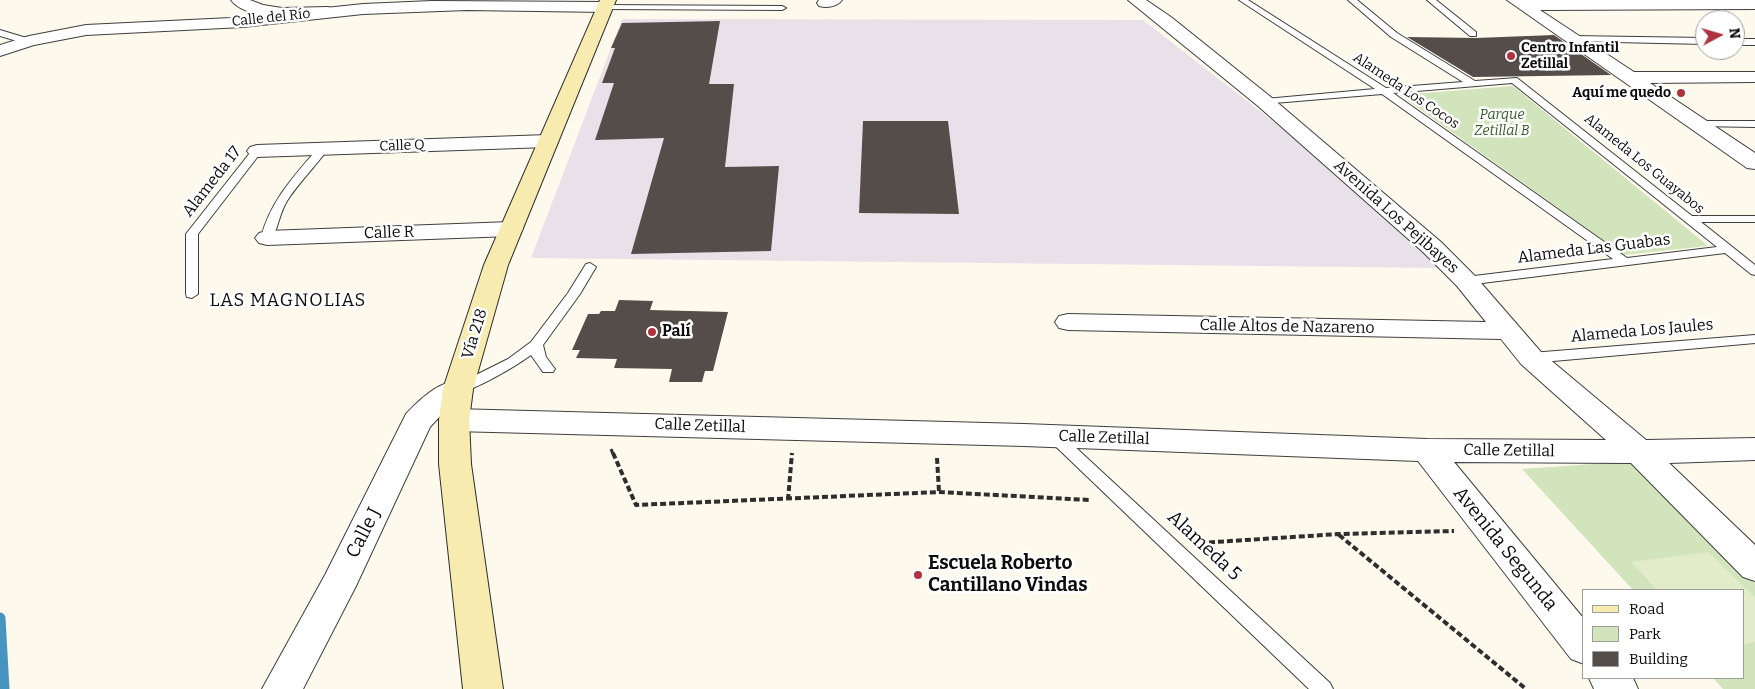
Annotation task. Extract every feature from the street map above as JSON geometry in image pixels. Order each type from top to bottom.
[{"type":"main road","name":"Vía 218","points":[[483,689],[460,512],[456,405],[496,265],[606,3]]},
{"type":"street","points":[[239,0],[251,8],[280,12],[328,12]]},
{"type":"street","name":"Avenida Los Pejibayes","points":[[1136,0],[1165,20],[1266,102],[1432,246],[1466,281],[1531,358],[1640,452],[1755,566]]},
{"type":"street","name":"Calle del Río","points":[[0,51],[26,41],[86,29],[250,22],[328,12],[606,3]]},
{"type":"street","points":[[1519,3],[1755,4]]},
{"type":"street","points":[[1519,3],[1752,158]]},
{"type":"street","points":[[1630,78],[1755,77]]},
{"type":"street","name":"Calle Q","points":[[257,151],[548,141]]},
{"type":"street","name":"Calle R","points":[[267,238],[511,229]]},
{"type":"street","name":"Calle Altos de Nazareno","points":[[1068,322],[1507,331]]},
{"type":"street","name":"Calle Zetillal","points":[[456,405],[599,423],[934,432],[1427,450],[1640,452],[1755,449]]},
{"type":"street","name":"Calle J","points":[[282,689],[338,586],[417,422],[429,408],[456,405]]},
{"type":"street","name":"Avenida Segunda","points":[[1427,450],[1582,645]]},
{"type":"street","points":[[1609,679],[1618,689]]},
{"type":"lane","name":"Alameda Los Cocos","points":[[1243,0],[1385,92],[1624,261]]},
{"type":"lane","points":[[1352,0],[1394,35],[1472,83]]},
{"type":"lane","points":[[1431,0],[1473,34]]},
{"type":"lane","points":[[606,3],[782,8]]},
{"type":"lane","points":[[0,33],[26,41]]},
{"type":"lane","points":[[1572,39],[1695,41]]},
{"type":"lane","name":"Alameda Los Guayabos","points":[[1472,83],[1514,80],[1755,271]]},
{"type":"lane","points":[[1266,102],[1472,83]]},
{"type":"lane","points":[[1700,124],[1755,124]]},
{"type":"lane","points":[[267,238],[268,227],[275,210],[323,149]]},
{"type":"lane","name":"Alameda 17","points":[[192,294],[192,234],[257,151]]},
{"type":"lane","points":[[1688,219],[1755,219]]},
{"type":"lane","name":"Alameda Las Guabas","points":[[1466,281],[1727,249]]},
{"type":"lane","points":[[456,405],[536,345],[574,294],[590,267]]},
{"type":"lane","name":"Alameda Los Jaules","points":[[1531,358],[1755,339]]},
{"type":"lane","points":[[536,345],[539,358],[548,369]]},
{"type":"lane","name":"Alameda 5","points":[[1054,436],[1172,544],[1322,689]]},
{"type":"path","points":[[599,423],[636,505],[788,500],[939,492],[1087,499],[1136,511]]},
{"type":"path","points":[[788,500],[794,428]]},
{"type":"path","points":[[934,432],[939,492]]},
{"type":"path","points":[[1172,544],[1338,534],[1490,530]]},
{"type":"path","points":[[1338,534],[1526,689]]},
{"type":"shaded area","points":[[622,19],[1143,20],[1292,136],[1441,268],[531,258]]},
{"type":"green space","name":"Parque Zetillal B","points":[[1513,86],[1707,246],[1624,255],[1400,95]]},
{"type":"green space","points":[[1637,461],[1755,583],[1755,689],[1723,689],[1714,679],[1745,679],[1745,589],[1632,589],[1522,469]]},
{"type":"green space","points":[[1708,552],[1755,597],[1755,642],[1745,644],[1745,589],[1656,589],[1631,562]]},
{"type":"building","points":[[720,21],[709,84],[734,84],[725,167],[779,166],[771,251],[631,254],[664,138],[595,140],[614,83],[602,83],[615,48],[611,48],[622,23]]},
{"type":"building","name":"Centro Infantil Zetillal","points":[[1554,35],[1611,75],[1473,77],[1407,37],[1476,38]]},
{"type":"building","points":[[863,121],[948,121],[959,214],[859,213]]},
{"type":"building","name":"Palí","points":[[619,300],[653,301],[650,310],[728,312],[713,371],[705,371],[702,382],[669,382],[672,369],[614,368],[617,359],[576,358],[580,350],[572,350],[588,314],[599,314],[601,311],[615,311]]},
{"type":"waterway","points":[[0,618],[4,689]]},
{"type":"place","name":"Centro Infantil Zetillal","points":[[1511,56]]},
{"type":"place","name":"Aquí me quedo","points":[[1681,93]]},
{"type":"place","name":"Palí","points":[[652,332]]},
{"type":"place","name":"Escuela Roberto Cantillano Vindas","points":[[918,575]]},
{"type":"district","name":"LAS MAGNOLIAS","points":[[288,301]]}]
